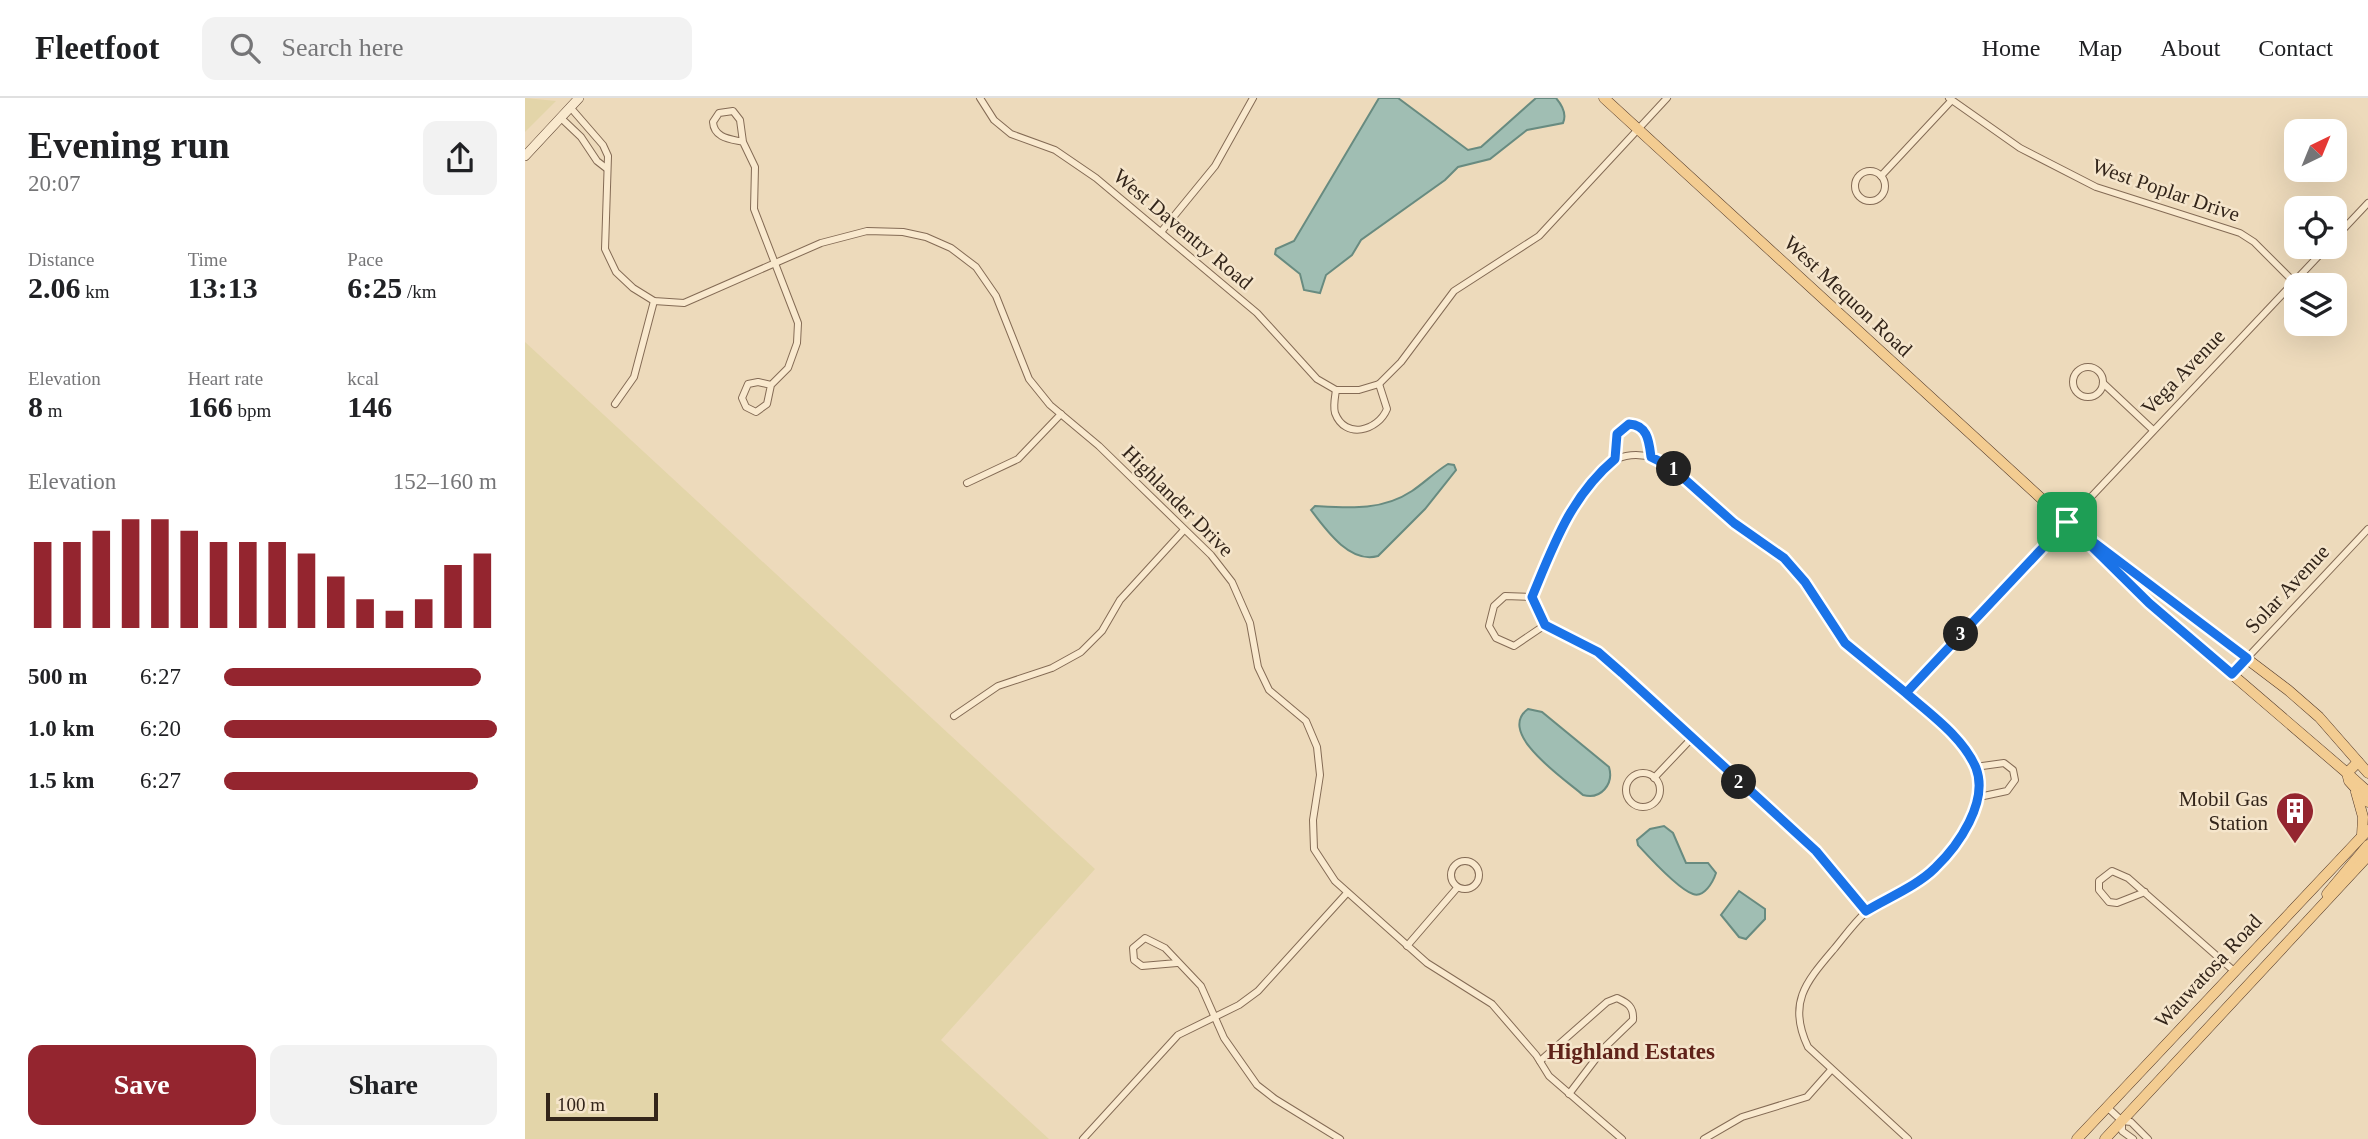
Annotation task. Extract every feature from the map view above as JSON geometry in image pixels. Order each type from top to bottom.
[{"type":"main road","name":"West Mequon Road","points":[[1604,98],[2067,522],[2149,603],[2347,773],[2355,788],[2368,802]]},
{"type":"main road","name":"West Mequon Road","points":[[2067,522],[2247,658],[2319,717],[2368,773]]},
{"type":"main road","points":[[2358,762],[2347,773],[2368,792]]},
{"type":"main road","points":[[2318,909],[2366,837],[2355,788]]},
{"type":"main road","name":"Wauwatosa Road","points":[[2077,1139],[2234,971],[2366,837]]},
{"type":"main road","name":"Wauwatosa Road","points":[[2105,1139],[2368,856]]},
{"type":"street","points":[[525,156],[579,98]]},
{"type":"street","name":"West Daventry Road","points":[[980,98],[994,120],[1011,134],[1077,162],[1257,313],[1317,379],[1336,390]]},
{"type":"street","points":[[1161,232],[1210,174],[1254,98]]},
{"type":"street","points":[[1379,384],[1387,409],[1378,424],[1367,430],[1354,430],[1343,424],[1335,413],[1336,390],[1359,390],[1379,384],[1416,344],[1454,291],[1539,236],[1667,98]]},
{"type":"street","points":[[1881,176],[1950,99]]},
{"type":"street","name":"West Poplar Drive","points":[[1950,99],[2020,148],[2086,182],[2151,207],[2240,233],[2254,242],[2285,273]]},
{"type":"street","points":[[570,107],[603,145],[608,156],[605,249],[616,272],[633,288],[655,301],[634,377],[615,404]]},
{"type":"street","points":[[743,142],[721,136],[715,130],[713,122],[719,113],[728,110],[739,117],[743,142],[755,167],[754,209],[798,323],[797,343],[788,368],[771,384],[764,408],[756,412],[746,407],[741,398],[748,384],[771,384]]},
{"type":"street","points":[[561,118],[581,137],[597,161],[606,168]]},
{"type":"street","points":[[1867,171],[1881,176],[1885,184],[1880,197],[1871,201],[1858,195],[1855,185],[1859,176],[1867,171]]},
{"type":"street","points":[[2347,225],[2368,203]]},
{"type":"street","name":"Highlander Drive","points":[[655,301],[684,303],[821,243],[867,231],[903,232],[926,237],[951,248],[976,267],[996,296],[1029,379],[1061,415],[1099,446],[1211,555],[1232,582],[1250,623],[1258,667],[1269,690],[1306,722],[1317,747],[1320,775],[1313,820],[1314,849],[1335,881],[1427,963],[1492,1004],[1540,1061],[1549,1076],[1622,1139]]},
{"type":"street","name":"Vega Avenue","points":[[2302,273],[2316,259]]},
{"type":"street","name":"Vega Avenue","points":[[1906,693],[2284,292]]},
{"type":"street","points":[[2103,383],[2095,395],[2085,397],[2076,391],[2073,381],[2080,369],[2089,367],[2101,374],[2103,383],[2153,430]]},
{"type":"street","points":[[968,483],[1019,459],[1061,415]]},
{"type":"street","points":[[1615,459],[1617,434],[1629,424],[1640,426],[1646,432],[1651,457]]},
{"type":"street","points":[[1866,911],[1816,851],[1598,652],[1545,625],[1532,597],[1562,528],[1589,482],[1615,459],[1635,455],[1651,457],[1671,467],[1734,523],[1784,558],[1805,582],[1845,643],[1950,733],[1975,767],[1979,797],[1969,821],[1934,869],[1866,911],[1808,981],[1800,995],[1799,1029],[1808,1047],[1908,1139]]},
{"type":"street","name":"Solar Avenue","points":[[2232,674],[2368,529]]},
{"type":"street","points":[[954,716],[998,686],[1052,668],[1080,652],[1102,631],[1120,600],[1184,530]]},
{"type":"street","points":[[1532,597],[1505,596],[1494,606],[1489,626],[1496,638],[1514,646],[1545,625]]},
{"type":"street","points":[[1654,778],[1691,738]]},
{"type":"street","points":[[1975,767],[2004,763],[2013,770],[2015,780],[2007,791],[1979,797]]},
{"type":"street","points":[[1638,774],[1654,778],[1660,793],[1655,802],[1645,807],[1630,802],[1626,791],[1629,781],[1638,774]]},
{"type":"street","points":[[1463,861],[1473,863],[1479,870],[1478,883],[1471,889],[1457,888],[1451,880],[1454,865],[1463,861]]},
{"type":"street","points":[[2145,892],[2117,903],[2109,902],[2099,890],[2099,881],[2112,871],[2120,873],[2145,892],[2234,971]]},
{"type":"street","points":[[1406,946],[1457,888]]},
{"type":"street","points":[[1083,1139],[1178,1035],[1239,1005],[1258,991],[1347,893]]},
{"type":"street","points":[[1177,962],[1142,966],[1133,960],[1133,948],[1141,940],[1150,939],[1164,947],[1201,986],[1224,1038],[1257,1085],[1341,1139]]},
{"type":"street","points":[[1540,1061],[1607,1002],[1617,998],[1628,1003],[1634,1013],[1628,1029],[1604,1048],[1569,1094]]},
{"type":"street","points":[[1704,1139],[1742,1117],[1807,1097],[1831,1070]]},
{"type":"street","points":[[2108,1107],[2122,1121],[2131,1122],[2148,1139]]},
{"type":"street","points":[[2122,1121],[2122,1131],[2133,1139]]},
{"type":"shaded area","points":[[525,98],[556,101],[525,132]]},
{"type":"shaded area","points":[[525,342],[1095,869],[941,1040],[1049,1139],[525,1139]]},
{"type":"water","points":[[1379,98],[1398,98],[1468,150],[1481,147],[1536,98],[1556,98],[1563,110],[1564,120],[1563,123],[1527,130],[1490,159],[1458,167],[1445,180],[1361,240],[1352,255],[1326,275],[1320,293],[1304,290],[1300,274],[1275,254],[1276,249],[1294,241]]},
{"type":"water","points":[[1448,464],[1454,465],[1456,470],[1425,509],[1378,556],[1358,555],[1348,550],[1331,535],[1311,510],[1315,506],[1353,507],[1389,502],[1412,491]]},
{"type":"water","points":[[1528,709],[1542,712],[1609,767],[1610,779],[1605,789],[1595,795],[1583,795],[1549,768],[1526,743],[1520,730],[1520,719]]},
{"type":"water","points":[[1664,826],[1673,833],[1686,863],[1708,863],[1716,873],[1701,894],[1693,894],[1680,886],[1638,845],[1637,840],[1650,829]]},
{"type":"water","points":[[1739,891],[1765,909],[1765,919],[1746,939],[1739,937],[1721,915]]},
{"type":"place","name":"Mobil Gas Station","points":[[2295,845]]},
{"type":"district","name":"Highland Estates","points":[[1631,1051]]},
{"type":"route","points":[[2067,522],[1906,693],[1862,660],[1845,643],[1805,582],[1784,558],[1734,523],[1671,467],[1651,457],[1646,432],[1640,426],[1629,424],[1624,425],[1617,434],[1615,459],[1589,482],[1577,500],[1532,597],[1545,625],[1598,652],[1622,673],[1816,851],[1866,911],[1934,869],[1969,821],[1979,797],[1975,767],[1961,746],[1906,693],[2013,579],[2067,522],[2149,603],[2232,674],[2247,658],[2067,522]]}]
